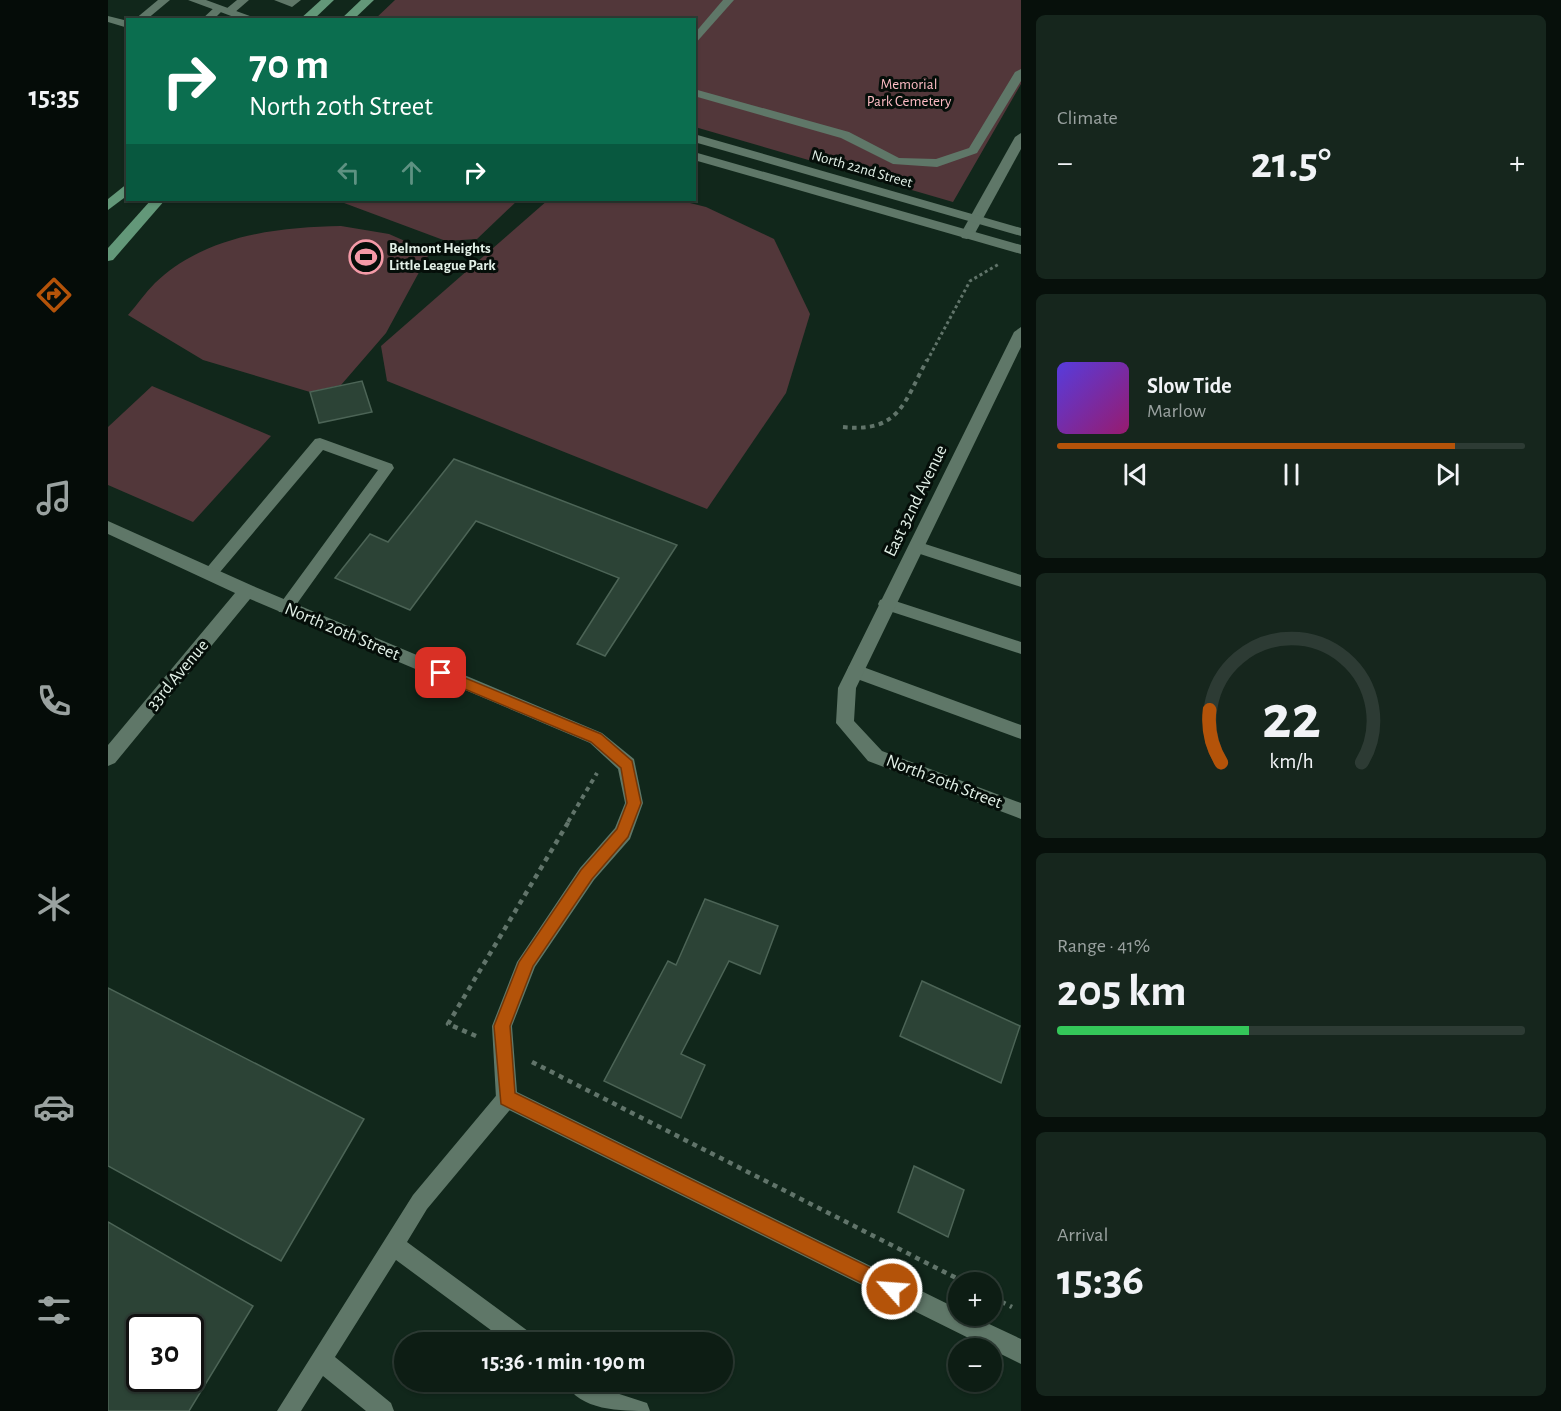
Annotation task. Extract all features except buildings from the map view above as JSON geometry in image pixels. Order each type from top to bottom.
[{"type":"main road","points":[[307,18],[328,0]]},
{"type":"main road","points":[[348,18],[368,0]]},
{"type":"main road","points":[[108,206],[126,189]]},
{"type":"main road","points":[[108,257],[157,201]]},
{"type":"street","points":[[194,0],[249,18]]},
{"type":"street","points":[[967,234],[1021,137]]},
{"type":"street","name":"North 22nd Street","points":[[696,139],[1021,232]]},
{"type":"street","name":"North 22nd Street","points":[[696,157],[1021,250]]},
{"type":"street","name":"East 32nd Avenue","points":[[851,680],[886,603],[916,548],[1021,332]]},
{"type":"street","name":"North 20th Street","points":[[108,527],[285,608],[596,738],[627,765],[634,803],[623,833],[586,874],[527,962],[502,1026],[507,1098]]},
{"type":"street","name":"33rd Avenue","points":[[108,758],[247,591]]},
{"type":"street","name":"North 20th Street","points":[[851,680],[845,723],[875,756],[1021,811]]},
{"type":"street","points":[[507,1098],[1021,1352]]},
{"type":"lane","points":[[142,18],[165,0]]},
{"type":"lane","points":[[210,18],[244,0]]},
{"type":"lane","points":[[279,0],[292,4],[296,0]]},
{"type":"lane","points":[[696,40],[729,0]]},
{"type":"lane","points":[[108,19],[126,24]]},
{"type":"lane","points":[[696,93],[845,135],[897,161],[937,163],[974,150],[1021,72]]},
{"type":"lane","points":[[210,574],[320,443],[387,468],[285,608]]},
{"type":"lane","points":[[916,548],[1021,581]]},
{"type":"lane","points":[[886,603],[1021,648]]},
{"type":"lane","points":[[851,680],[1021,732]]},
{"type":"lane","points":[[288,1411],[420,1202],[507,1098]]},
{"type":"lane","points":[[393,1245],[510,1332]]},
{"type":"lane","points":[[320,1359],[383,1411]]},
{"type":"lane","points":[[590,1392],[598,1398],[639,1411]]},
{"type":"path","points":[[843,427],[866,430],[881,426],[897,416],[970,281],[1003,262]]},
{"type":"path","points":[[601,766],[448,1024],[503,1049],[948,1274]]},
{"type":"path","points":[[1002,1302],[1012,1307]]},
{"type":"green space","name":"Memorial Park Cemetery","points":[[395,0],[1021,0],[1021,84],[953,202],[696,127],[696,18],[376,18]]},
{"type":"green space","points":[[339,201],[517,201],[477,239],[446,241]]},
{"type":"green space","points":[[547,201],[682,201],[706,207],[774,239],[810,314],[786,393],[707,509],[387,381],[381,346]]},
{"type":"green space","points":[[341,226],[389,234],[430,252],[386,333],[341,385],[310,392],[203,360],[128,315],[155,283],[174,267],[196,254],[242,237],[267,232]]},
{"type":"green space","points":[[152,386],[271,436],[193,522],[108,485],[108,427]]},
{"type":"place","name":"Belmont Heights Little League Park","points":[[366,257]]},
{"type":"route","points":[[441,673],[596,738],[627,765],[634,803],[623,833],[586,874],[527,962],[502,1026],[507,1098],[892,1289]]}]
